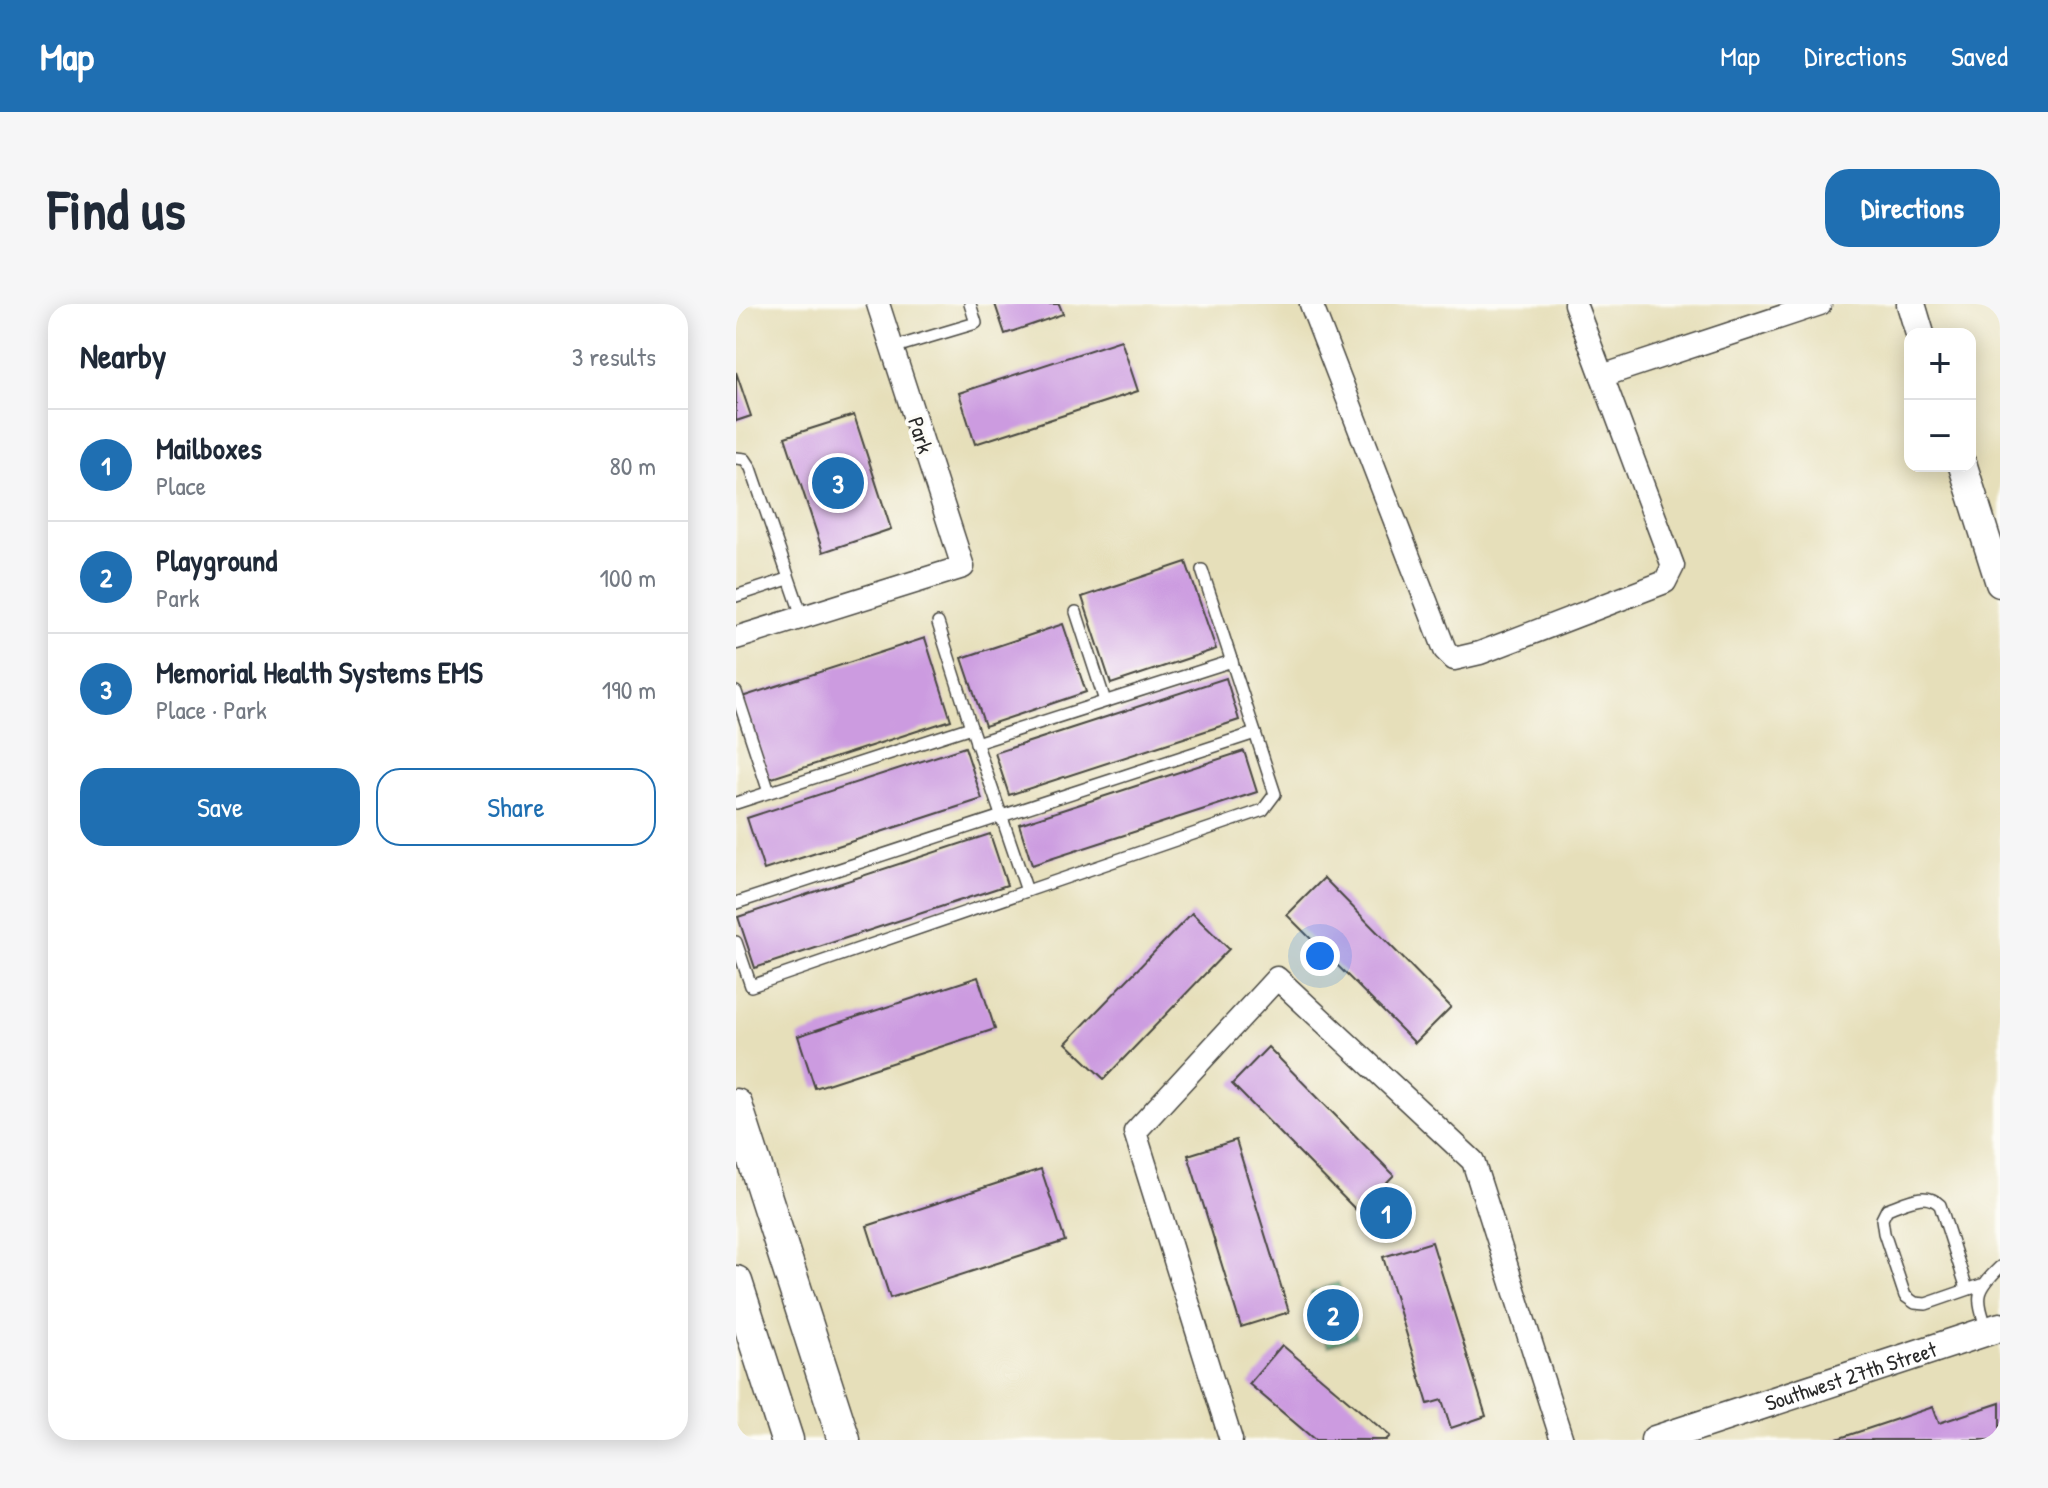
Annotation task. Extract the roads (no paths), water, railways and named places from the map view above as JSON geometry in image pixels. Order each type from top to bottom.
[{"type":"main road","points":[[736,1105],[844,1440]]},
{"type":"main road","points":[[736,1282],[787,1440]]},
{"type":"street","name":"Park","points":[[802,616],[963,567],[878,304]]},
{"type":"street","points":[[1311,304],[1445,650],[1454,659],[1480,653],[1665,582],[1673,566],[1575,304]]},
{"type":"street","points":[[1602,376],[1820,304]]},
{"type":"street","points":[[1911,304],[1918,328]]},
{"type":"street","points":[[1965,472],[2000,583]]},
{"type":"street","points":[[736,638],[802,616]]},
{"type":"street","points":[[1231,1440],[1135,1132],[1277,978],[1473,1161],[1562,1440]]},
{"type":"street","name":"Southwest 27th Street","points":[[1655,1440],[1994,1329]]},
{"type":"lane","points":[[892,348],[976,323],[970,304]]},
{"type":"lane","points":[[736,458],[745,459],[751,468],[802,616]]},
{"type":"lane","points":[[736,942],[751,986],[1263,810],[1275,794],[1202,570]]},
{"type":"lane","points":[[736,596],[788,579]]},
{"type":"lane","points":[[1076,612],[1105,701]]},
{"type":"lane","points":[[938,623],[1027,891]]},
{"type":"lane","points":[[976,743],[1232,661]]},
{"type":"lane","points":[[736,692],[769,792]]},
{"type":"lane","points":[[736,803],[971,727]]},
{"type":"lane","points":[[736,903],[1255,733]]},
{"type":"lane","points":[[1967,1289],[1940,1205],[1933,1198],[1924,1197],[1887,1209],[1882,1219],[1884,1233],[1905,1296],[1915,1303],[1926,1304],[1981,1285],[2000,1267]]},
{"type":"lane","points":[[1981,1285],[1978,1302],[1994,1329]]},
{"type":"place","name":"Memorial Health Systems EMS","points":[[838,483]]},
{"type":"place","name":"Mailboxes","points":[[1386,1213]]},
{"type":"place","name":"Playground","points":[[1333,1315]]}]
